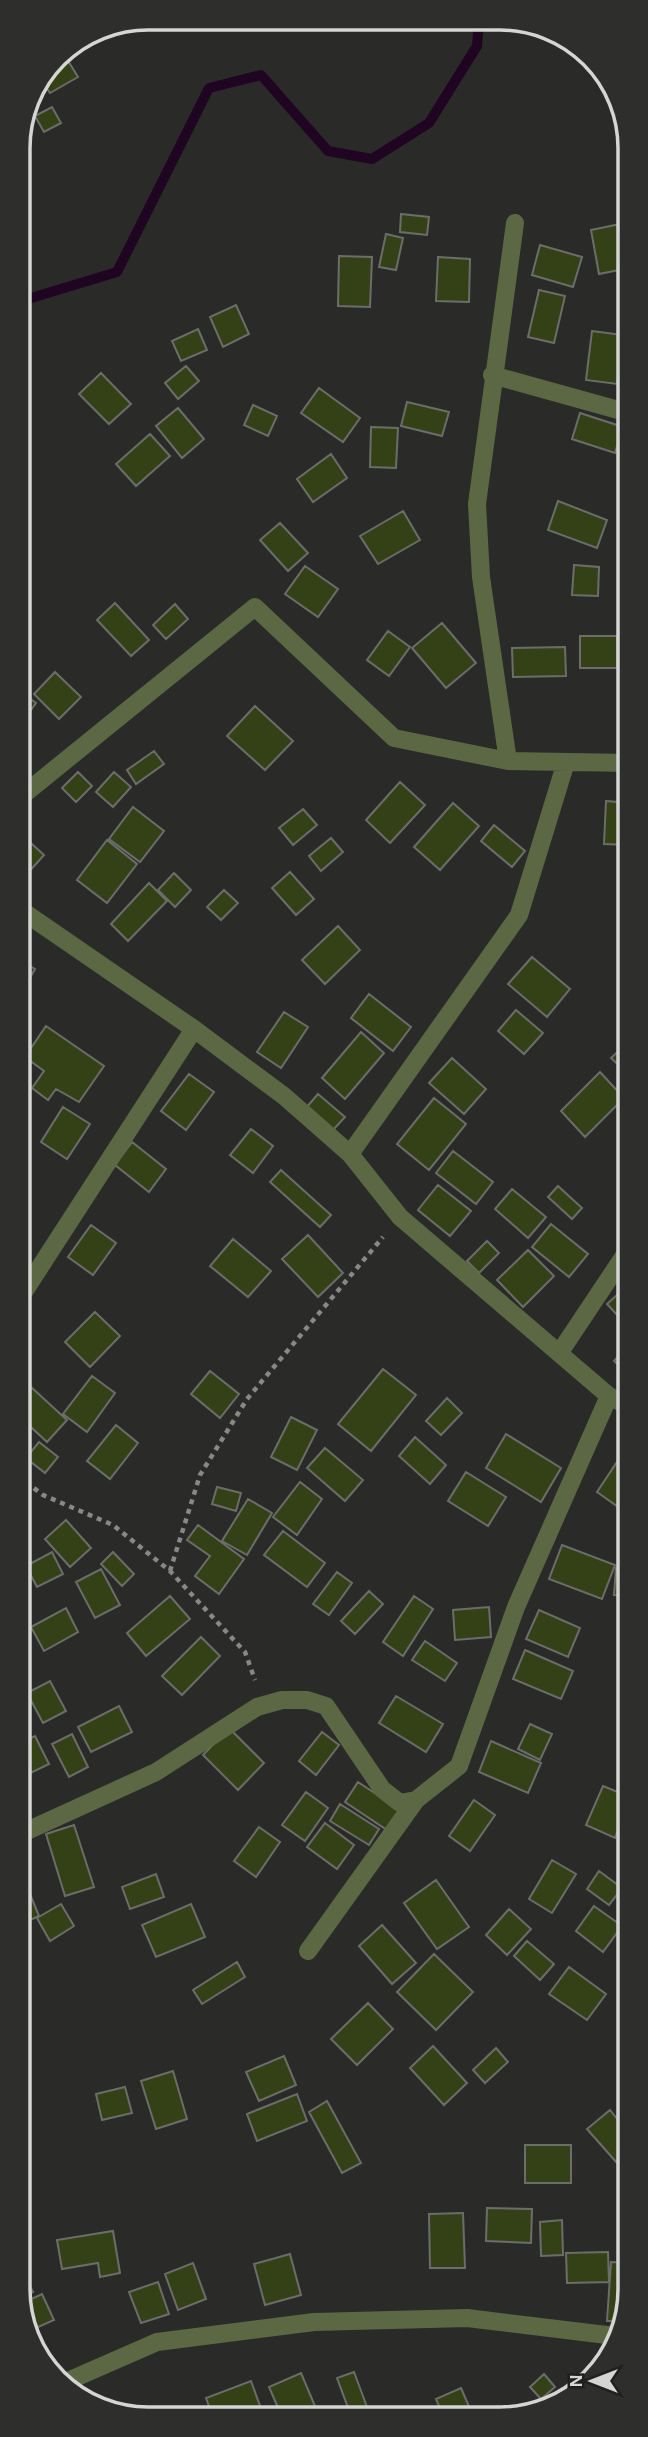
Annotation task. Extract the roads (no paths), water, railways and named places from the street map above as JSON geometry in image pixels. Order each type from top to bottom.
[{"type":"street","points":[[508,761],[481,577],[477,504],[492,375],[515,223]]},
{"type":"street","points":[[492,375],[618,410]]},
{"type":"street","points":[[30,789],[255,607],[394,738],[508,761],[618,763]]},
{"type":"street","points":[[350,1154],[519,915],[566,762]]},
{"type":"street","points":[[30,916],[194,1029],[284,1096],[350,1154],[400,1217],[608,1396],[618,1401]]},
{"type":"street","points":[[30,1282],[194,1029]]},
{"type":"street","points":[[560,1352],[618,1265]]},
{"type":"street","points":[[308,1951],[416,1800],[459,1766],[516,1607],[608,1396]]},
{"type":"street","points":[[30,1830],[156,1772],[257,1707],[282,1700],[307,1700],[326,1706],[382,1789],[400,1803],[416,1800]]},
{"type":"street","points":[[72,2379],[157,2342],[314,2322],[467,2318],[608,2335]]},
{"type":"waterway","points":[[30,298],[117,272],[209,88],[261,75],[328,151],[372,159],[429,123],[477,46],[478,30]]}]
